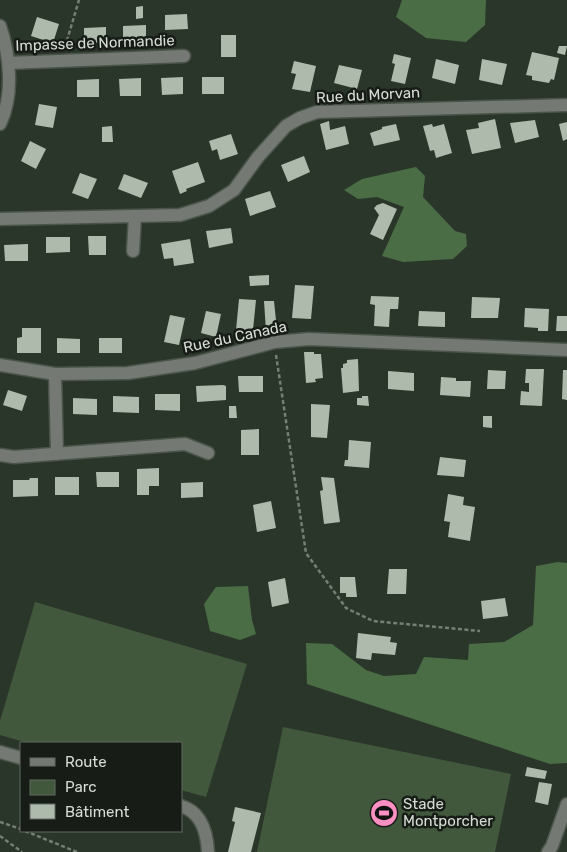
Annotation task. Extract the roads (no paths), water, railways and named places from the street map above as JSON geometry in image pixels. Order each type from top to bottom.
[{"type":"street","points":[[0,26],[5,41],[8,62],[8,96],[0,124]]},
{"type":"street","name":"Impasse de Normandie","points":[[8,62],[184,56]]},
{"type":"street","name":"Rue du Morvan","points":[[0,219],[180,215],[209,206],[234,190],[258,158],[286,126],[300,118],[317,112],[567,105]]},
{"type":"street","points":[[133,251],[135,216]]},
{"type":"street","name":"Rue du Canada","points":[[0,365],[55,374],[128,373],[195,363],[274,342],[309,339],[567,350]]},
{"type":"street","points":[[55,374],[57,454]]},
{"type":"street","points":[[0,456],[14,457],[185,444],[208,453]]},
{"type":"street","points":[[0,752],[20,758]]},
{"type":"street","points":[[548,852],[552,846],[567,804]]},
{"type":"street","points":[[182,806],[187,807],[203,824],[207,836],[208,852]]},
{"type":"place","name":"Stade Montporcher","points":[[384,813]]}]
